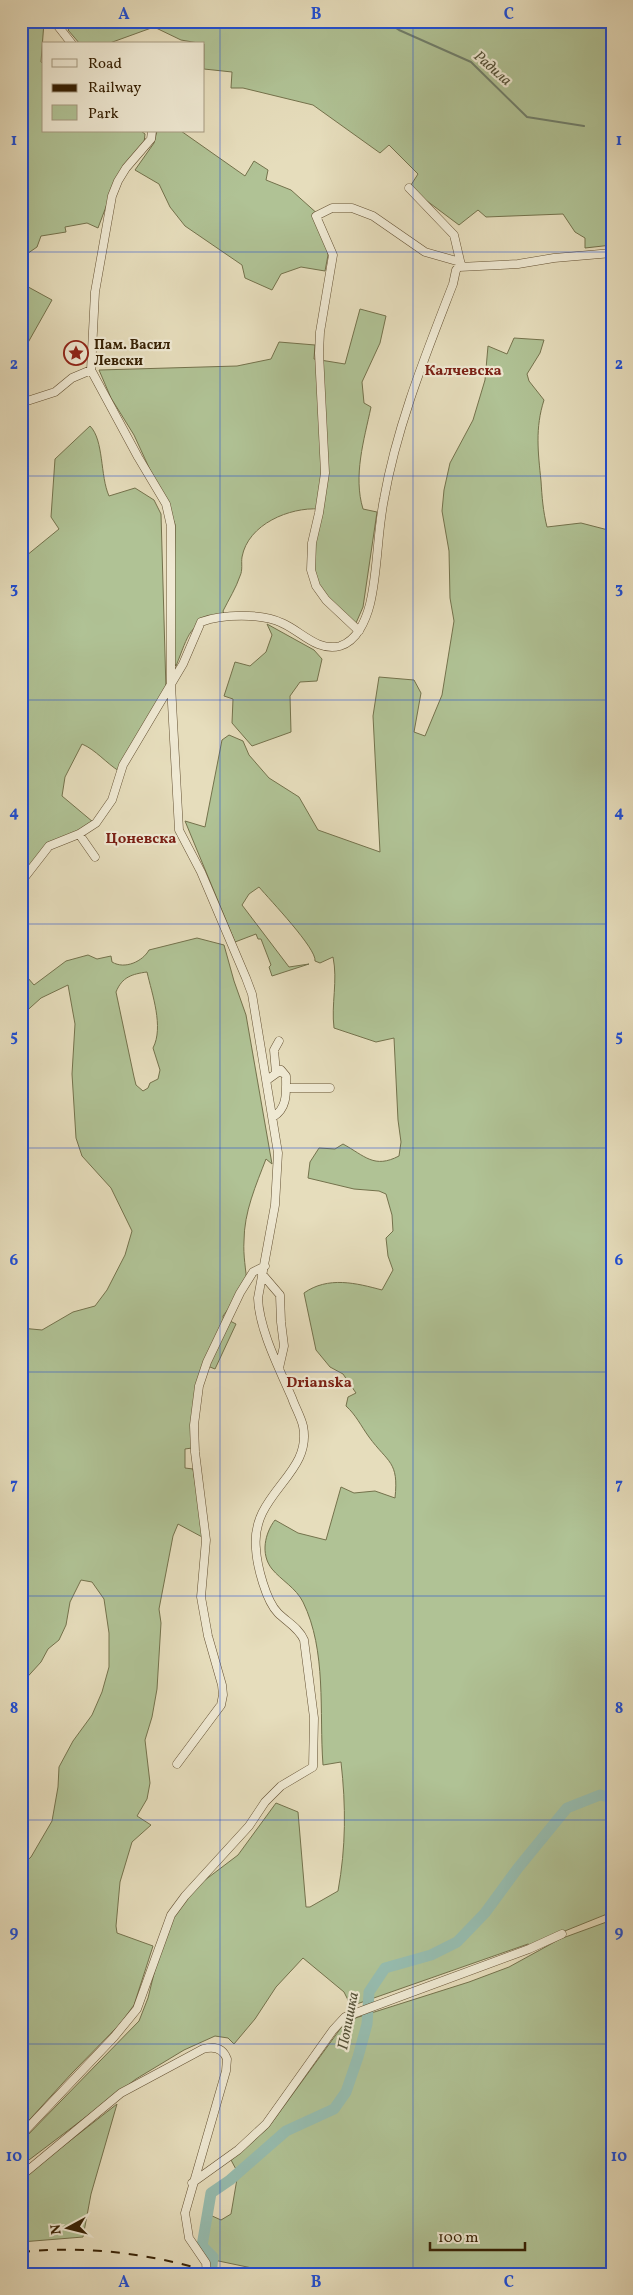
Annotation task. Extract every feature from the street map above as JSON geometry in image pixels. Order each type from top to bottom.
[{"type":"street","points":[[21,28],[33,21]]},
{"type":"street","points":[[54,21],[70,42]]},
{"type":"street","points":[[21,2135],[127,2022],[136,2009],[171,1915],[185,1896],[250,1826],[265,1802],[276,1791],[313,1767],[314,1718],[304,1640],[301,1634],[274,1608],[262,1578],[255,1548],[258,1525],[266,1505],[281,1482],[294,1470],[302,1453],[304,1440],[303,1425],[279,1368],[258,1308],[258,1298],[278,1179],[278,1153],[273,1117],[252,994],[201,872],[179,830],[170,685],[171,526],[166,504],[91,370],[95,292],[112,196],[126,168],[151,139],[152,132]]},
{"type":"street","points":[[21,882],[49,846],[79,834],[96,823],[104,813],[119,781],[123,765],[183,664],[198,626],[205,621],[258,616],[266,617],[285,624],[314,643],[333,647],[346,644],[359,631],[370,605],[384,500],[394,454],[422,368],[453,284],[456,270],[460,265],[454,235],[409,188]]},
{"type":"street","points":[[359,631],[326,600],[316,586],[311,570],[312,543],[325,473],[319,353],[320,332],[332,255],[316,216],[332,208],[352,208],[373,216],[425,252],[460,265],[518,264],[554,258],[612,253]]},
{"type":"street","points":[[21,403],[55,392],[72,378],[91,370]]},
{"type":"street","points":[[612,536],[612,561]]},
{"type":"street","points":[[79,834],[95,857]]},
{"type":"street","points":[[276,1073],[274,1050],[279,1041]]},
{"type":"street","points":[[267,1080],[281,1070],[285,1074],[284,1105],[280,1113],[273,1117]]},
{"type":"street","points":[[286,1088],[330,1088]]},
{"type":"street","points":[[177,1764],[221,1705],[223,1695],[208,1636],[201,1597],[206,1540],[195,1452],[194,1425],[199,1386],[207,1362],[240,1293],[254,1272],[264,1266]]},
{"type":"street","points":[[262,1274],[280,1295],[284,1346],[279,1368]]},
{"type":"street","points":[[192,2183],[234,2154],[256,2134],[279,2108],[337,2024],[354,2012],[529,1949],[562,1934]]},
{"type":"street","points":[[21,2176],[121,2092],[200,2050],[213,2047],[225,2053],[228,2062],[186,2206],[186,2226],[189,2238],[206,2263],[207,2274]]},
{"type":"green space","points":[[76,21],[612,21],[612,245],[585,248],[585,238],[575,232],[563,214],[486,217],[478,210],[459,225],[427,201],[411,185],[418,174],[389,145],[380,153],[313,105],[243,88],[231,88],[232,72],[205,69],[205,42],[181,40],[154,27],[113,42],[78,42],[68,30]]},
{"type":"green space","points":[[44,22],[41,62],[42,132],[142,132],[145,134],[144,143],[110,196],[98,228],[87,223],[65,227],[66,232],[41,236],[37,247],[21,258],[21,31],[34,24]]},
{"type":"green space","points":[[157,132],[182,132],[245,176],[254,161],[268,170],[266,180],[291,190],[320,216],[328,255],[325,271],[301,267],[281,274],[272,290],[245,278],[242,265],[185,226],[170,207],[159,184],[135,170],[154,143]]},
{"type":"green space","points":[[21,283],[52,300],[21,355]]},
{"type":"green space","points":[[360,309],[386,316],[380,343],[362,382],[364,403],[371,407],[359,471],[360,496],[363,509],[377,512],[363,607],[353,630],[337,614],[309,569],[319,509],[296,511],[272,520],[252,535],[242,557],[241,574],[223,611],[224,614],[203,621],[191,631],[176,666],[173,661],[175,524],[134,435],[111,398],[99,370],[237,366],[271,359],[279,342],[315,345],[314,359],[345,364]]},
{"type":"green space","points":[[514,338],[544,340],[540,353],[527,374],[529,381],[544,400],[539,420],[538,440],[542,498],[547,527],[581,523],[612,531],[612,1912],[530,1945],[528,1944],[351,2006],[344,1992],[303,1958],[276,1987],[255,2019],[234,2044],[228,2038],[215,2036],[184,2050],[136,2079],[21,2166],[21,2142],[139,2021],[148,1998],[164,1933],[176,1902],[238,1855],[276,1803],[298,1812],[306,1907],[310,1907],[338,1891],[344,1842],[343,1778],[341,1762],[323,1765],[319,1661],[316,1641],[311,1621],[303,1602],[268,1563],[265,1544],[266,1537],[275,1520],[298,1533],[326,1540],[341,1487],[354,1493],[375,1491],[395,1498],[395,1477],[391,1463],[346,1406],[348,1397],[356,1393],[343,1374],[330,1367],[316,1350],[304,1293],[323,1284],[342,1282],[382,1290],[393,1270],[388,1256],[386,1238],[393,1231],[392,1215],[386,1194],[379,1191],[354,1189],[308,1178],[310,1162],[319,1148],[335,1149],[343,1144],[376,1161],[390,1160],[399,1156],[401,1142],[398,1120],[394,1038],[376,1042],[334,1028],[335,975],[333,957],[320,963],[315,961],[309,946],[259,887],[249,894],[242,905],[289,967],[309,964],[272,976],[269,967],[271,965],[261,939],[258,939],[256,934],[235,942],[185,821],[205,827],[222,740],[229,735],[243,741],[249,755],[269,778],[299,797],[318,830],[380,852],[373,716],[379,677],[414,680],[421,693],[414,732],[425,736],[442,695],[454,621],[450,598],[449,551],[442,511],[450,463],[473,420],[485,380],[488,346],[507,354]]},
{"type":"green space","points":[[90,426],[98,440],[104,479],[109,496],[135,488],[154,500],[161,514],[166,690],[119,771],[82,744],[65,777],[62,796],[93,822],[89,827],[48,846],[35,859],[21,881],[21,560],[59,529],[51,517],[55,459]]},
{"type":"green space","points":[[267,624],[314,650],[322,659],[317,681],[300,682],[290,696],[291,732],[252,746],[232,723],[233,699],[224,696],[235,662],[250,666],[266,652],[272,635]]},
{"type":"green space","points":[[197,938],[224,945],[246,1015],[272,1164],[266,1159],[251,1199],[246,1220],[244,1257],[247,1284],[223,1316],[224,1325],[230,1321],[236,1324],[215,1369],[210,1367],[202,1369],[192,1448],[185,1449],[185,1468],[193,1469],[204,1538],[178,1524],[173,1536],[159,1609],[161,1623],[157,1689],[152,1717],[145,1740],[150,1783],[147,1799],[137,1816],[151,1825],[132,1842],[120,1882],[116,1926],[117,1933],[153,1946],[134,2005],[120,2024],[21,2129],[21,1866],[31,1857],[52,1821],[58,1787],[59,1767],[73,1741],[92,1715],[102,1692],[109,1667],[109,1633],[104,1599],[92,1582],[81,1580],[70,1602],[66,1625],[59,1640],[48,1649],[41,1662],[21,1684],[21,1328],[42,1330],[73,1312],[95,1306],[107,1290],[125,1255],[132,1231],[111,1188],[82,1156],[76,1138],[72,1074],[75,1024],[68,985],[41,998],[21,1016],[21,970],[34,985],[66,961],[88,955],[97,959],[111,956],[112,962],[128,965],[143,958],[149,950]],"holes":[[[147,972],[157,1021],[156,1040],[153,1048],[160,1070],[158,1079],[150,1083],[148,1088],[143,1091],[136,1085],[116,992],[124,980],[132,975]]]},
{"type":"green space","points":[[612,1920],[612,2274],[262,2274],[252,2268],[209,2259],[205,2241],[210,2215],[221,2220],[231,2214],[238,2173],[231,2160],[268,2128],[346,2021],[469,1982],[509,1967],[560,1939]]},
{"type":"green space","points":[[117,2104],[91,2194],[83,2237],[21,2242],[21,2179]]},
{"type":"waterway","name":"Радила","points":[[385,21],[399,30],[471,62],[527,117],[584,126]]},
{"type":"waterway","name":"Попишка","points":[[211,2274],[213,2257],[202,2246],[211,2193],[230,2180],[286,2131],[334,2109],[346,2092],[358,2057],[367,2024],[369,1992],[385,1968],[431,1955],[457,1942],[485,1913],[518,1868],[567,1808],[600,1795],[612,1798]]},
{"type":"railway","points":[[21,2252],[71,2250],[121,2253],[169,2261],[218,2274]]},
{"type":"place","name":"Пам. Васил Левски","points":[[76,353]]},
{"type":"district","name":"Калчевска","points":[[463,371]]},
{"type":"district","name":"Цоневска","points":[[141,839]]},
{"type":"district","name":"Drianska","points":[[319,1383]]}]
